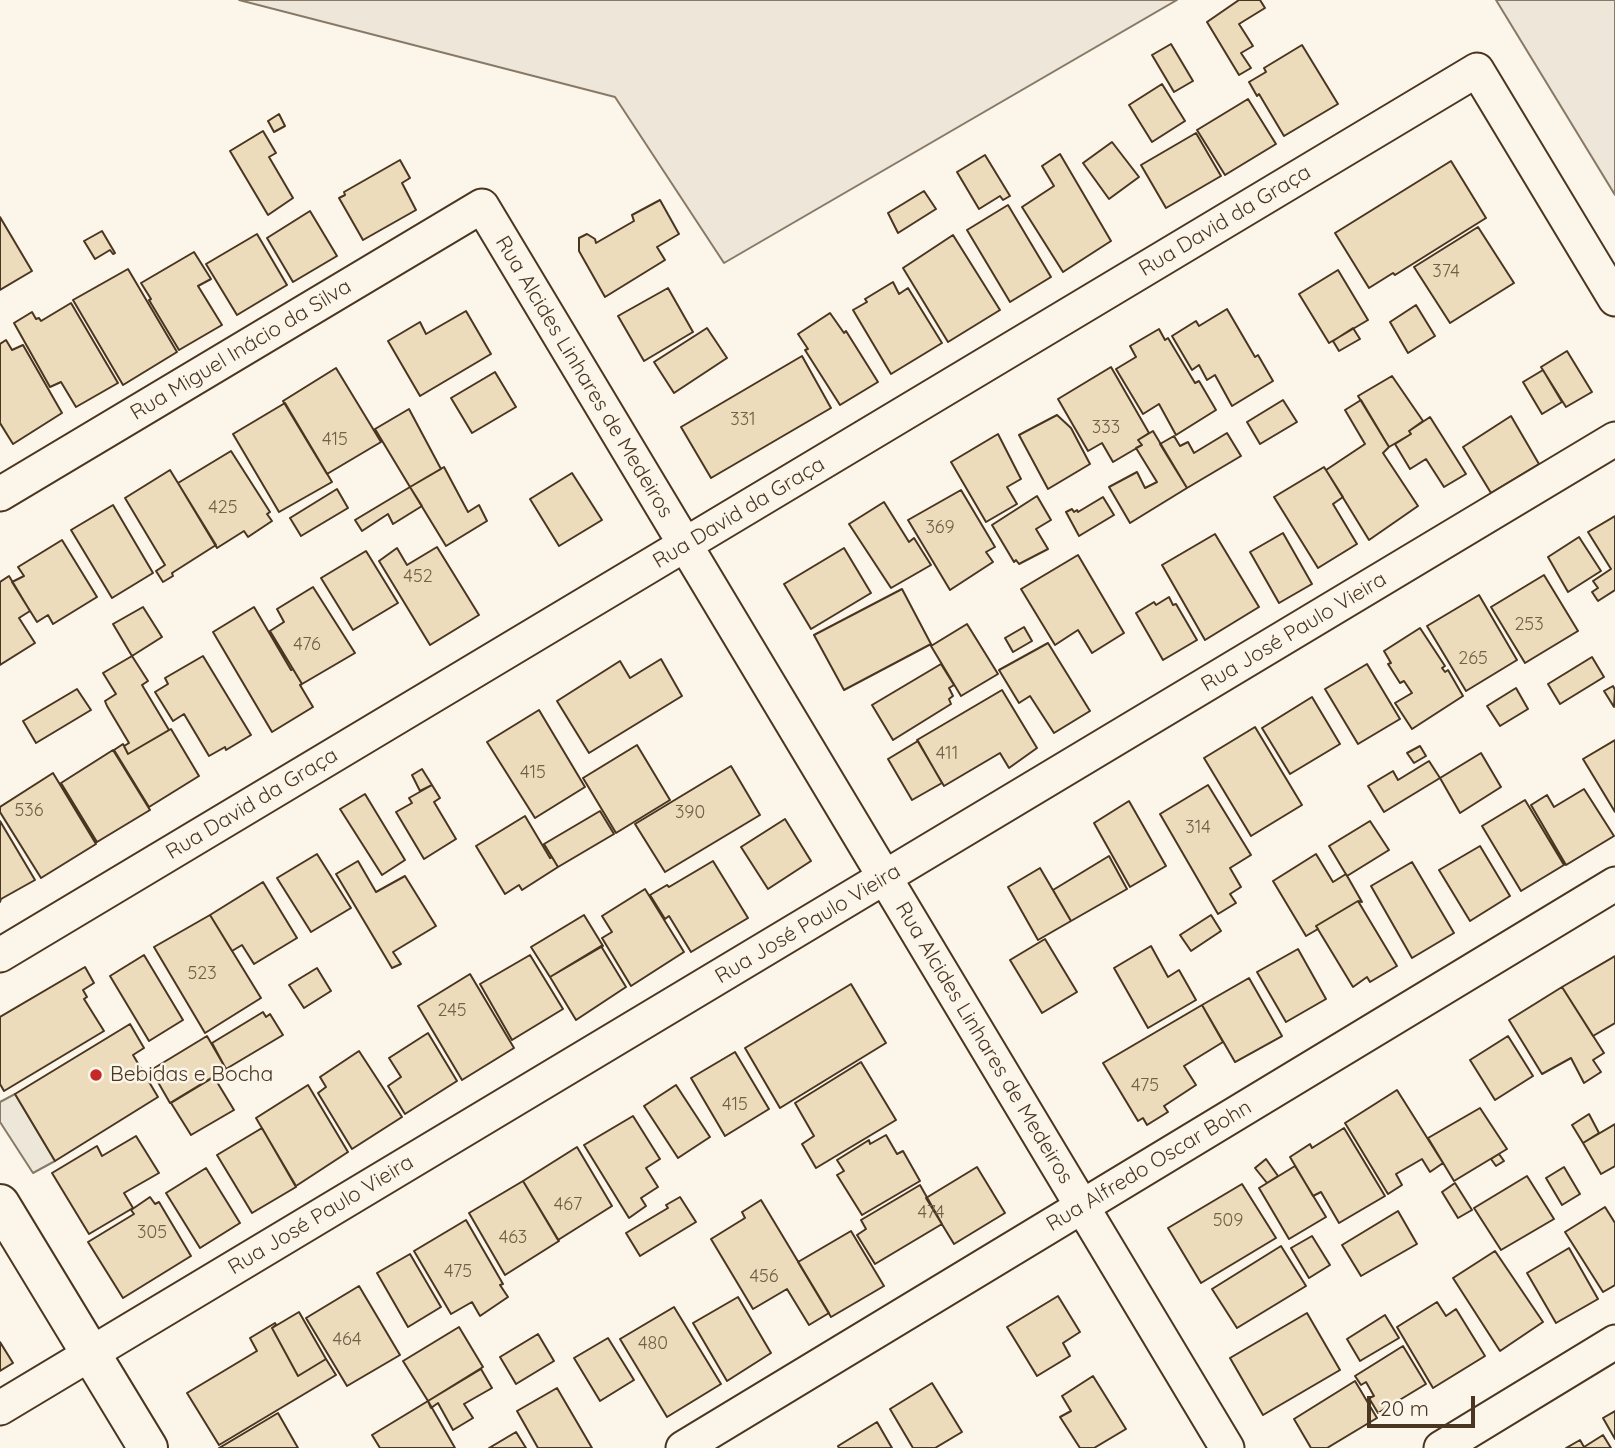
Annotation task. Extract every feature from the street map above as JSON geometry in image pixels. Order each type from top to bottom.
[{"type":"street","name":"Rua David da Graça","points":[[0,955],[1477,70],[1615,299]]},
{"type":"street","name":"Rua Alcides Linhares de Medeiros","points":[[482,206],[1227,1448]]},
{"type":"street","name":"Rua Miguel Inácio da Silva","points":[[0,495],[482,206]]},
{"type":"street","name":"Rua José Paulo Vieira","points":[[0,1408],[1615,439]]},
{"type":"street","name":"Rua Alfredo Oscar Bohn","points":[[683,1448],[1615,884]]},
{"type":"street","points":[[0,1204],[148,1448]]},
{"type":"street","points":[[1441,1448],[1615,1342]]},
{"type":"shaded area","points":[[239,0],[1177,0],[724,263],[615,97]]},
{"type":"shaded area","points":[[1496,0],[1615,0],[1615,195]]},
{"type":"shaded area","points":[[15,1094],[55,1161],[33,1173],[0,1122],[0,1102]]},
{"type":"building","points":[[1239,0],[1260,0],[1265,8],[1239,24],[1253,46],[1241,53],[1251,68],[1239,75],[1207,22]]},
{"type":"building","points":[[1171,44],[1193,81],[1174,92],[1152,55]]},
{"type":"building","points":[[1302,45],[1338,104],[1284,136],[1249,82],[1266,72],[1264,68]]},
{"type":"building","points":[[1162,84],[1185,121],[1152,142],[1129,105]]},
{"type":"building","points":[[1248,99],[1276,144],[1225,175],[1197,130]]},
{"type":"building","points":[[279,114],[285,126],[274,132],[268,121]]},
{"type":"building","points":[[263,131],[276,153],[269,157],[293,198],[268,215],[230,151]]},
{"type":"building","points":[[1196,133],[1221,176],[1166,208],[1141,165]]},
{"type":"building","points":[[1112,142],[1139,177],[1109,199],[1083,163]]},
{"type":"building","points":[[1060,154],[1111,241],[1063,272],[1022,207],[1054,186],[1042,166]]},
{"type":"building","points":[[985,155],[1010,196],[1003,200],[1000,196],[979,209],[957,172]]},
{"type":"building","points":[[400,160],[410,178],[402,183],[416,210],[363,240],[339,198],[345,195],[344,192]]},
{"type":"building","points":[[1451,161],[1486,218],[1395,275],[1393,273],[1369,288],[1335,233]]},
{"type":"building","points":[[924,191],[936,209],[898,233],[888,213]]},
{"type":"building","points":[[660,200],[679,234],[657,247],[665,260],[605,297],[579,251],[579,238],[587,234],[595,239],[596,243],[634,221],[632,215]]},
{"type":"building","points":[[1008,205],[1051,277],[1010,302],[967,230]]},
{"type":"building","points":[[310,211],[337,256],[293,282],[267,238]]},
{"type":"building","points":[[0,217],[32,271],[0,290]]},
{"type":"building","points":[[1478,227],[1514,283],[1450,323],[1414,267]]},
{"type":"building","points":[[102,231],[115,253],[110,250],[95,259],[84,241]]},
{"type":"building","points":[[257,234],[287,285],[237,315],[206,264]]},
{"type":"building","points":[[953,235],[1000,310],[948,342],[903,268]]},
{"type":"building","points":[[194,252],[211,279],[198,286],[222,325],[179,350],[141,283]]},
{"type":"building","points":[[128,269],[177,352],[123,385],[73,300]]},
{"type":"building","points":[[1338,270],[1368,320],[1329,343],[1299,294]]},
{"type":"building","points":[[893,282],[899,294],[908,288],[942,343],[891,374],[853,310],[867,302],[865,299]]},
{"type":"building","points":[[668,288],[693,332],[644,361],[618,316]]},
{"type":"building","points":[[71,303],[118,383],[76,407],[61,382],[50,387],[14,323],[32,312],[36,319],[41,321]]},
{"type":"building","points":[[1416,305],[1435,336],[1408,353],[1390,322]]},
{"type":"building","points":[[1227,309],[1255,357],[1258,355],[1273,381],[1232,406],[1215,375],[1207,380],[1199,365],[1192,370],[1172,336],[1196,321],[1199,326]]},
{"type":"building","points":[[466,311],[491,354],[420,396],[388,341],[420,322],[426,334]]},
{"type":"building","points":[[830,313],[844,333],[846,331],[878,382],[840,405],[805,350],[808,349],[798,334]]},
{"type":"building","points":[[707,328],[727,358],[674,393],[654,362]]},
{"type":"building","points":[[1353,328],[1360,339],[1339,351],[1333,341]]},
{"type":"building","points":[[1159,329],[1165,340],[1168,338],[1195,383],[1199,381],[1216,410],[1176,435],[1159,404],[1143,414],[1116,369],[1136,357],[1130,346]]},
{"type":"building","points":[[6,340],[12,350],[23,345],[62,413],[13,444],[0,423],[0,344]]},
{"type":"building","points":[[1567,351],[1592,392],[1566,407],[1541,367]]},
{"type":"building","points":[[802,356],[831,408],[711,478],[681,427]]},
{"type":"building","points":[[1111,367],[1149,433],[1138,440],[1142,445],[1113,462],[1102,443],[1088,451],[1058,399]]},
{"type":"building","points":[[336,368],[381,442],[327,474],[283,401]]},
{"type":"building","points":[[1543,370],[1562,402],[1542,414],[1523,382]]},
{"type":"building","points":[[495,372],[516,407],[472,433],[451,398]]},
{"type":"building","points":[[1392,376],[1423,421],[1409,431],[1411,434],[1389,447],[1358,396]]},
{"type":"building","points":[[1283,400],[1297,422],[1260,444],[1247,422]]},
{"type":"building","points":[[1361,400],[1389,447],[1383,453],[1418,506],[1369,540],[1326,470],[1365,444],[1345,410]]},
{"type":"building","points":[[285,403],[332,482],[279,512],[233,434]]},
{"type":"building","points":[[409,409],[441,469],[410,487],[375,429]]},
{"type":"building","points":[[1057,415],[1071,428],[1090,464],[1048,489],[1019,435]]},
{"type":"building","points":[[1511,416],[1539,464],[1491,493],[1463,447]]},
{"type":"building","points":[[1430,417],[1466,474],[1444,487],[1426,459],[1410,469],[1395,444]]},
{"type":"building","points":[[1153,431],[1187,488],[1130,523],[1109,487],[1137,472],[1145,488],[1157,482],[1136,448],[1142,445],[1138,440]]},
{"type":"building","points":[[1227,433],[1241,456],[1187,488],[1160,444],[1174,436],[1180,446],[1188,442],[1194,453]]},
{"type":"building","points":[[998,434],[1021,479],[1007,487],[1017,504],[986,522],[951,462]]},
{"type":"building","points":[[231,451],[270,512],[267,514],[272,521],[248,537],[244,531],[217,548],[178,483]]},
{"type":"building","points":[[444,467],[468,512],[479,505],[487,521],[446,546],[410,487]]},
{"type":"building","points":[[1324,467],[1343,497],[1333,504],[1357,544],[1318,568],[1274,497]]},
{"type":"building","points":[[170,470],[216,545],[172,573],[173,576],[163,582],[156,571],[165,565],[125,498]]},
{"type":"building","points":[[572,473],[602,520],[559,546],[530,499]]},
{"type":"building","points":[[410,487],[422,506],[393,524],[388,514],[362,531],[355,520]]},
{"type":"building","points":[[337,489],[348,508],[301,536],[290,518]]},
{"type":"building","points":[[961,490],[995,547],[986,552],[993,562],[950,590],[908,520]]},
{"type":"building","points":[[1037,496],[1051,520],[1036,529],[1048,549],[1019,564],[1016,560],[1014,562],[992,525]]},
{"type":"building","points":[[1103,497],[1114,515],[1079,536],[1066,512],[1072,509],[1078,512]]},
{"type":"building","points":[[884,502],[909,542],[914,538],[931,565],[891,588],[849,524]]},
{"type":"building","points":[[113,505],[153,573],[112,598],[71,530]]},
{"type":"building","points":[[1615,516],[1615,590],[1598,601],[1592,592],[1598,588],[1593,581],[1611,569],[1588,532]]},
{"type":"building","points":[[1283,533],[1312,584],[1279,603],[1250,552]]},
{"type":"building","points":[[1215,534],[1259,607],[1205,640],[1162,565]]},
{"type":"building","points":[[1579,537],[1601,571],[1568,592],[1548,557]]},
{"type":"building","points":[[62,540],[97,597],[53,624],[48,615],[37,622],[12,582],[24,576],[18,567]]},
{"type":"building","points":[[437,547],[479,615],[430,645],[379,561],[397,548],[407,565]]},
{"type":"building","points":[[844,548],[871,593],[811,629],[784,584]]},
{"type":"building","points":[[366,551],[398,603],[353,630],[321,578]]},
{"type":"building","points":[[1078,555],[1124,633],[1092,653],[1078,630],[1055,645],[1021,589]]},
{"type":"building","points":[[1544,575],[1578,631],[1525,663],[1491,607]]},
{"type":"building","points":[[9,576],[30,611],[19,618],[35,643],[0,665],[0,582]]},
{"type":"building","points":[[313,587],[355,653],[302,684],[270,631],[284,622],[277,609]]},
{"type":"building","points":[[902,589],[931,644],[844,690],[814,635]]},
{"type":"building","points":[[1479,595],[1517,660],[1466,691],[1427,626]]},
{"type":"building","points":[[1169,597],[1197,640],[1163,660],[1136,613]]},
{"type":"building","points":[[143,607],[162,637],[132,656],[113,624]]},
{"type":"building","points":[[254,607],[302,684],[300,685],[313,707],[272,732],[213,632]]},
{"type":"building","points":[[967,624],[998,674],[961,696],[931,646]]},
{"type":"building","points":[[1024,627],[1032,641],[1013,652],[1005,638]]},
{"type":"building","points":[[1420,628],[1445,666],[1442,668],[1445,672],[1448,670],[1463,696],[1412,729],[1395,703],[1412,693],[1404,681],[1400,683],[1388,664],[1391,663],[1384,651]]},
{"type":"building","points":[[1048,643],[1090,711],[1054,733],[1030,696],[1019,703],[999,670]]},
{"type":"building","points":[[132,656],[148,681],[142,685],[169,730],[128,754],[124,746],[129,743],[105,701],[116,694],[103,673]]},
{"type":"building","points":[[203,656],[251,735],[226,750],[225,747],[209,756],[184,714],[173,721],[155,692],[168,684],[165,678]]},
{"type":"building","points":[[1592,657],[1604,677],[1560,704],[1548,684]]},
{"type":"building","points":[[661,659],[682,696],[589,753],[557,701],[620,661],[630,678]]},
{"type":"building","points":[[941,664],[954,685],[949,688],[953,696],[949,699],[951,704],[893,740],[872,705]]},
{"type":"building","points":[[1367,664],[1400,719],[1358,744],[1325,689]]},
{"type":"building","points":[[1613,686],[1615,690],[1614,707],[1604,691]]},
{"type":"building","points":[[1516,688],[1528,709],[1500,726],[1487,706]]},
{"type":"building","points":[[77,689],[91,710],[36,743],[23,721]]},
{"type":"building","points":[[1002,690],[1037,748],[1009,768],[1000,753],[944,786],[917,740]]},
{"type":"building","points":[[1312,697],[1340,744],[1290,774],[1262,728]]},
{"type":"building","points":[[539,710],[585,787],[535,818],[487,742]]},
{"type":"building","points":[[1255,727],[1302,805],[1251,836],[1204,758]]},
{"type":"building","points":[[171,729],[199,776],[149,807],[114,750],[123,744],[128,754]]},
{"type":"building","points":[[1615,740],[1615,812],[1583,759]]},
{"type":"building","points":[[918,741],[942,783],[912,800],[888,759]]},
{"type":"building","points":[[637,745],[670,800],[616,833],[583,778]]},
{"type":"building","points":[[1420,746],[1426,756],[1414,763],[1407,753]]},
{"type":"building","points":[[113,750],[150,810],[97,842],[61,783]]},
{"type":"building","points":[[1481,753],[1501,787],[1460,813],[1440,778]]},
{"type":"building","points":[[1429,761],[1440,778],[1384,812],[1368,786],[1393,771],[1398,780]]},
{"type":"building","points":[[731,766],[760,815],[665,872],[635,824]]},
{"type":"building","points":[[422,769],[432,785],[420,791],[412,775]]},
{"type":"building","points":[[53,773],[96,844],[41,878],[0,812],[0,807]]},
{"type":"building","points":[[432,785],[440,798],[434,802],[456,839],[424,859],[396,812],[412,803],[409,798]]},
{"type":"building","points":[[1208,785],[1251,855],[1230,868],[1241,887],[1230,894],[1236,903],[1218,914],[1160,814]]},
{"type":"building","points":[[1584,789],[1614,836],[1566,865],[1531,805],[1547,795],[1554,807]]},
{"type":"building","points":[[365,794],[405,860],[382,875],[340,809]]},
{"type":"building","points":[[1525,800],[1564,865],[1521,891],[1482,826]]},
{"type":"building","points":[[1129,801],[1166,866],[1130,887],[1094,823]]},
{"type":"building","points":[[600,811],[614,834],[558,867],[544,844]]},
{"type":"building","points":[[525,816],[558,867],[522,890],[519,885],[505,894],[476,846]]},
{"type":"building","points":[[785,819],[811,861],[768,889],[741,847]]},
{"type":"building","points":[[0,821],[35,880],[0,902]]},
{"type":"building","points":[[1370,821],[1389,850],[1347,876],[1329,846]]},
{"type":"building","points":[[1480,846],[1510,896],[1470,921],[1439,870]]},
{"type":"building","points":[[317,854],[351,908],[311,932],[277,878]]},
{"type":"building","points":[[1316,854],[1333,882],[1346,874],[1362,902],[1358,901],[1316,926],[1318,929],[1306,936],[1273,881]]},
{"type":"building","points":[[1109,856],[1127,889],[1071,921],[1053,890]]},
{"type":"building","points":[[358,861],[376,892],[405,876],[436,926],[393,952],[401,964],[392,968],[336,874]]},
{"type":"building","points":[[713,861],[748,918],[691,952],[669,916],[665,919],[650,895]]},
{"type":"building","points":[[1412,862],[1454,933],[1412,958],[1371,886]]},
{"type":"building","points":[[1040,868],[1071,921],[1038,940],[1008,887]]},
{"type":"building","points":[[263,882],[297,938],[254,964],[242,945],[232,951],[210,915]]},
{"type":"building","points":[[645,889],[684,952],[631,986],[602,938],[612,932],[602,916]]},
{"type":"building","points":[[1358,901],[1397,966],[1370,982],[1367,977],[1353,987],[1316,926]]},
{"type":"building","points":[[210,915],[261,998],[205,1033],[154,947]]},
{"type":"building","points":[[584,915],[603,946],[550,977],[531,947]]},
{"type":"building","points":[[1211,915],[1221,931],[1191,951],[1180,935]]},
{"type":"building","points":[[1045,939],[1077,992],[1042,1013],[1010,960]]},
{"type":"building","points":[[601,946],[626,987],[576,1020],[550,977]]},
{"type":"building","points":[[1151,946],[1168,977],[1179,970],[1196,1000],[1148,1028],[1114,968]]},
{"type":"building","points":[[1298,949],[1326,999],[1286,1022],[1257,972]]},
{"type":"building","points":[[144,955],[183,1020],[149,1041],[110,976]]},
{"type":"building","points":[[530,955],[563,1009],[512,1040],[480,984]]},
{"type":"building","points":[[1615,956],[1615,1023],[1593,1036],[1562,987]]},
{"type":"building","points":[[85,967],[94,983],[83,990],[87,997],[84,999],[104,1031],[4,1091],[0,1084],[0,1017]]},
{"type":"building","points":[[317,968],[331,991],[304,1008],[289,985]]},
{"type":"building","points":[[470,974],[514,1048],[462,1080],[418,1006]]},
{"type":"building","points":[[1249,978],[1282,1036],[1235,1062],[1202,1005]]},
{"type":"building","points":[[851,984],[886,1043],[780,1108],[745,1048]]},
{"type":"building","points":[[1562,987],[1604,1053],[1593,1060],[1601,1072],[1584,1083],[1571,1058],[1542,1074],[1509,1020]]},
{"type":"building","points":[[1202,1005],[1223,1042],[1184,1066],[1196,1085],[1164,1106],[1168,1112],[1147,1125],[1143,1118],[1138,1121],[1103,1063]]},
{"type":"building","points":[[263,1012],[266,1017],[270,1014],[283,1035],[226,1069],[212,1043]]},
{"type":"building","name":"Bebidas e Bocha","points":[[130,1024],[144,1048],[133,1055],[158,1097],[55,1161],[15,1094]]},
{"type":"building","points":[[428,1033],[457,1081],[405,1114],[388,1086],[401,1077],[389,1058]]},
{"type":"building","points":[[207,1036],[226,1069],[170,1103],[151,1070]]},
{"type":"building","points":[[1508,1036],[1533,1076],[1495,1100],[1470,1060]]},
{"type":"building","points":[[359,1051],[402,1117],[352,1149],[318,1093],[326,1087],[320,1077]]},
{"type":"building","points":[[735,1052],[769,1109],[725,1136],[691,1078]]},
{"type":"building","points":[[861,1062],[896,1120],[816,1168],[802,1144],[814,1136],[795,1103]]},
{"type":"building","points":[[214,1077],[234,1110],[191,1135],[171,1103]]},
{"type":"building","points":[[308,1085],[348,1152],[296,1186],[256,1118]]},
{"type":"building","points":[[676,1085],[710,1137],[678,1158],[644,1106]]},
{"type":"building","points":[[1397,1090],[1443,1163],[1430,1172],[1422,1159],[1396,1174],[1402,1185],[1388,1194],[1345,1123]]},
{"type":"building","points":[[1480,1108],[1507,1149],[1454,1181],[1428,1138]]},
{"type":"building","points":[[1589,1114],[1599,1133],[1583,1143],[1572,1125]]},
{"type":"building","points":[[633,1116],[660,1159],[646,1168],[658,1187],[641,1198],[646,1206],[629,1218],[584,1145]]},
{"type":"building","points":[[1615,1124],[1615,1166],[1601,1174],[1583,1143]]},
{"type":"building","points":[[262,1128],[296,1187],[252,1213],[217,1155]]},
{"type":"building","points":[[1344,1128],[1385,1196],[1339,1223],[1321,1192],[1313,1196],[1290,1157],[1310,1144],[1312,1148]]},
{"type":"building","points":[[886,1135],[897,1154],[903,1151],[920,1181],[862,1215],[837,1175],[844,1171],[837,1160],[869,1140],[870,1144]]},
{"type":"building","points":[[136,1136],[159,1173],[124,1193],[133,1208],[89,1234],[52,1173],[97,1146],[102,1156]]},
{"type":"building","points":[[577,1147],[612,1206],[558,1240],[523,1181]]},
{"type":"building","points":[[1499,1154],[1504,1161],[1496,1166],[1491,1159]]},
{"type":"building","points":[[1266,1159],[1278,1176],[1267,1183],[1255,1168]]},
{"type":"building","points":[[1295,1166],[1326,1217],[1289,1239],[1259,1188]]},
{"type":"building","points":[[977,1167],[1005,1213],[954,1244],[926,1198]]},
{"type":"building","points":[[1564,1167],[1580,1194],[1562,1205],[1546,1178]]},
{"type":"building","points":[[206,1168],[240,1223],[200,1248],[166,1193]]},
{"type":"building","points":[[1527,1176],[1554,1219],[1501,1250],[1474,1208]]},
{"type":"building","points":[[523,1181],[559,1241],[505,1275],[469,1213]]},
{"type":"building","points":[[1455,1183],[1472,1210],[1458,1218],[1442,1192]]},
{"type":"building","points":[[1242,1184],[1276,1238],[1201,1283],[1168,1228]]},
{"type":"building","points":[[920,1185],[942,1224],[875,1264],[857,1235],[866,1229],[861,1220]]},
{"type":"building","points":[[150,1197],[155,1204],[159,1202],[191,1256],[123,1298],[88,1242],[134,1214],[131,1210]]},
{"type":"building","points":[[680,1197],[696,1222],[640,1256],[626,1233],[668,1208],[666,1205]]},
{"type":"building","points":[[761,1200],[829,1313],[809,1325],[787,1289],[753,1309],[711,1239],[745,1218],[742,1212]]},
{"type":"building","points":[[1605,1207],[1615,1223],[1615,1285],[1603,1292],[1565,1232]]},
{"type":"building","points":[[1398,1211],[1417,1244],[1361,1276],[1342,1245]]},
{"type":"building","points":[[466,1220],[508,1297],[480,1316],[472,1302],[451,1314],[414,1251]]},
{"type":"building","points":[[851,1231],[884,1286],[831,1317],[798,1262]]},
{"type":"building","points":[[1312,1236],[1330,1265],[1309,1278],[1291,1248]]},
{"type":"building","points":[[1281,1246],[1306,1286],[1237,1328],[1212,1289]]},
{"type":"building","points":[[1569,1248],[1598,1299],[1556,1323],[1527,1273]]},
{"type":"building","points":[[1495,1251],[1543,1322],[1500,1351],[1453,1278]]},
{"type":"building","points":[[410,1254],[441,1307],[408,1327],[377,1273]]},
{"type":"building","points":[[359,1286],[400,1355],[347,1386],[306,1318]]},
{"type":"building","points":[[1058,1296],[1080,1332],[1063,1343],[1070,1356],[1037,1376],[1007,1327]]},
{"type":"building","points":[[738,1297],[771,1353],[727,1381],[693,1323]]},
{"type":"building","points":[[1437,1302],[1446,1316],[1456,1309],[1485,1356],[1433,1388],[1397,1327]]},
{"type":"building","points":[[674,1307],[721,1384],[667,1417],[620,1339]]},
{"type":"building","points":[[299,1312],[326,1359],[298,1376],[272,1328]]},
{"type":"building","points":[[1307,1313],[1340,1370],[1263,1415],[1230,1358]]},
{"type":"building","points":[[1385,1315],[1399,1338],[1360,1361],[1347,1339]]},
{"type":"building","points":[[275,1323],[272,1328],[298,1376],[326,1359],[336,1375],[219,1445],[187,1393],[257,1351],[250,1338]]},
{"type":"building","points":[[459,1327],[483,1367],[428,1401],[403,1361]]},
{"type":"building","points":[[538,1334],[554,1361],[516,1384],[500,1357]]},
{"type":"building","points":[[608,1338],[634,1380],[600,1401],[574,1358]]},
{"type":"building","points":[[0,1342],[13,1363],[0,1371]]},
{"type":"building","points":[[1403,1346],[1426,1384],[1378,1413],[1369,1398],[1374,1396],[1366,1382],[1361,1385],[1355,1376]]},
{"type":"building","points":[[481,1369],[492,1388],[464,1404],[473,1418],[453,1430],[438,1403],[431,1408],[428,1401]]},
{"type":"building","points":[[1093,1376],[1126,1429],[1094,1448],[1080,1448],[1060,1417],[1071,1411],[1062,1396]]},
{"type":"building","points":[[1355,1381],[1377,1418],[1327,1448],[1311,1448],[1294,1419]]},
{"type":"building","points":[[932,1383],[962,1432],[935,1448],[913,1448],[890,1409]]},
{"type":"building","points":[[557,1388],[592,1448],[538,1448],[517,1411]]},
{"type":"building","points":[[428,1401],[455,1448],[380,1448],[372,1435]]},
{"type":"building","points":[[1615,1411],[1615,1439],[1603,1418]]},
{"type":"building","points":[[278,1413],[298,1448],[219,1448]]},
{"type":"building","points":[[877,1422],[892,1448],[839,1448],[838,1446]]},
{"type":"building","points":[[516,1432],[526,1448],[489,1448]]},
{"type":"building","points":[[1603,1435],[1611,1448],[1566,1448],[1580,1440],[1584,1447]]},
{"type":"place","name":"Bebidas e Bocha","points":[[96,1075]]}]
